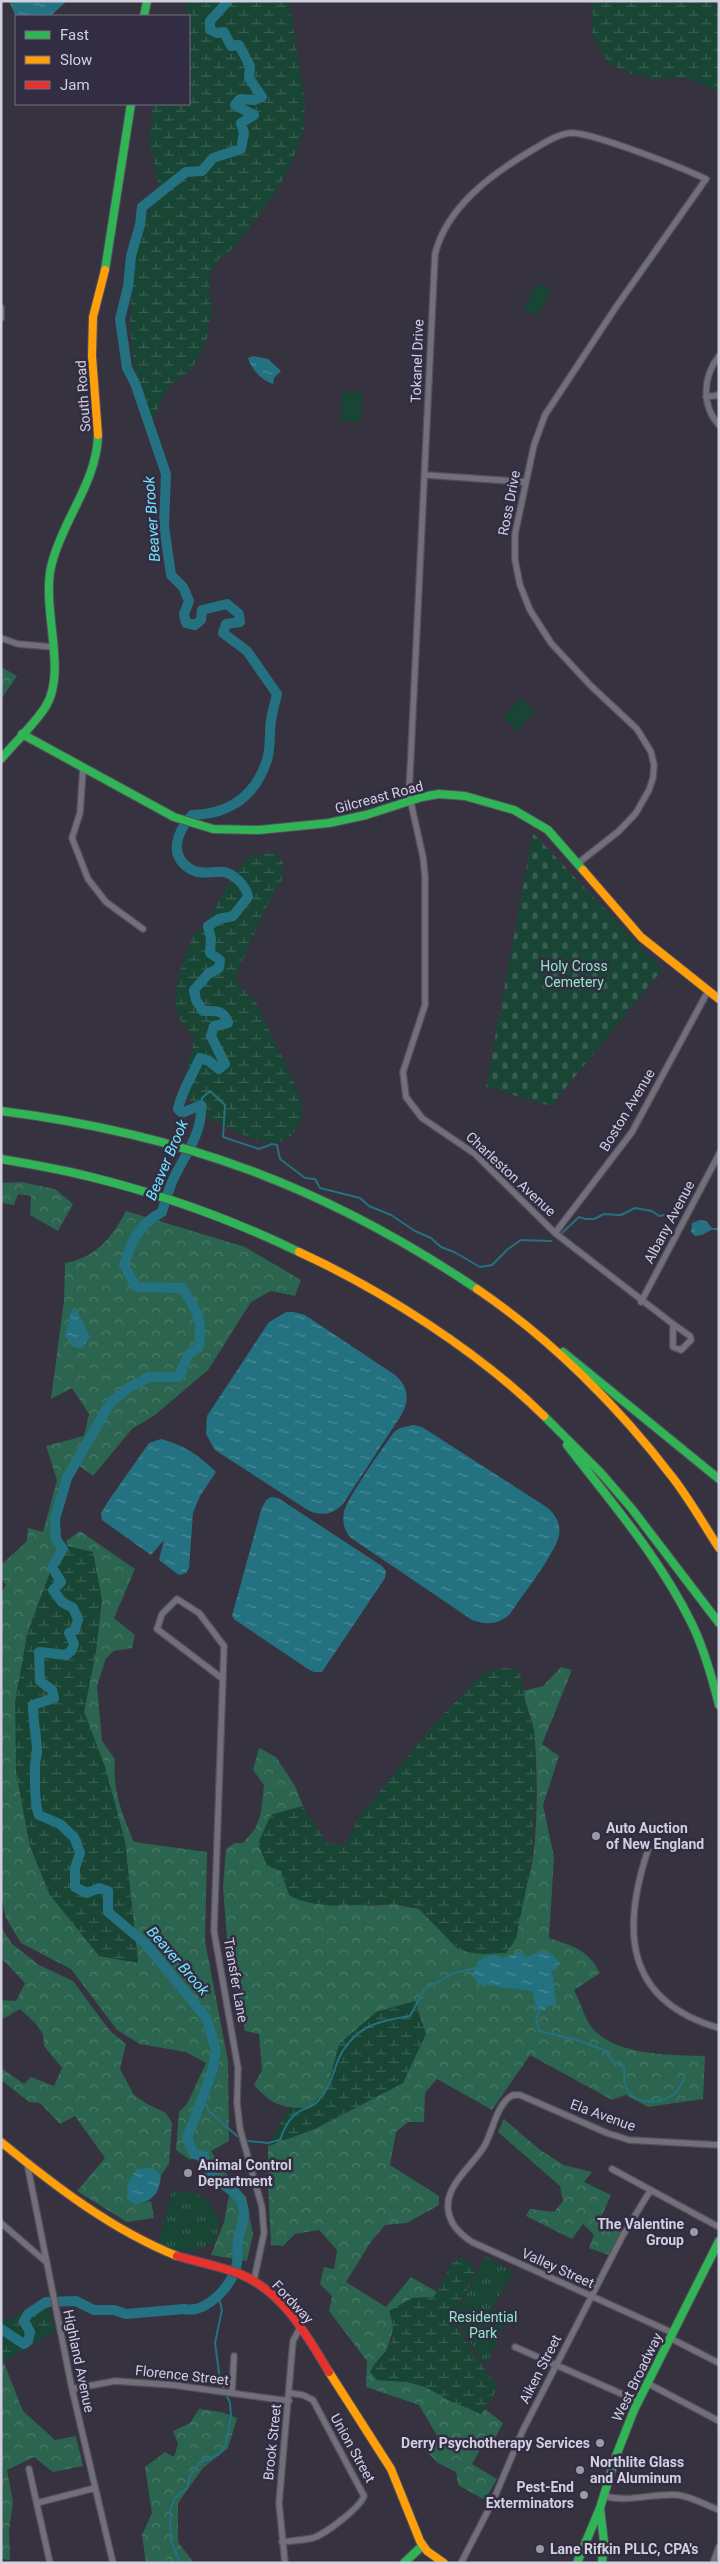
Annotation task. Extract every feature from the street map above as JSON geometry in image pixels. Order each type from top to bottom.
[{"type":"main road","points":[[144,15],[147,1]]},
{"type":"main road","name":"South Road","points":[[3,755],[42,711],[52,694],[56,668],[49,603],[51,565],[59,541],[83,495],[98,446],[99,420],[92,356],[92,324],[106,267],[131,105]]},
{"type":"main road","name":"Gilcreast Road","points":[[22,734],[180,819],[194,824],[233,831],[329,823],[366,815],[410,800],[427,796],[452,794],[472,797],[514,810],[548,830],[641,937],[719,998]]},
{"type":"main road","points":[[1,1111],[81,1122],[181,1146],[275,1179],[372,1224],[433,1259],[518,1319],[620,1397],[719,1480]]},
{"type":"main road","points":[[1,1159],[78,1173],[178,1200],[276,1239],[366,1285],[461,1347],[546,1418],[628,1503],[719,1623]]},
{"type":"main road","points":[[518,1319],[589,1385],[655,1456],[675,1481],[719,1548]]},
{"type":"main road","points":[[546,1418],[650,1555],[678,1596],[703,1650],[719,1705]]},
{"type":"main road","name":"Fordway","points":[[1,2142],[27,2163],[98,2212],[143,2240],[184,2258],[238,2273],[254,2280],[273,2295],[301,2326],[395,2476],[422,2546],[444,2563]]},
{"type":"main road","name":"West Broadway","points":[[577,2563],[600,2508],[616,2456],[638,2401],[719,2241]]},
{"type":"main road","points":[[600,2508],[604,2542],[602,2563]]},
{"type":"main road","points":[[404,2563],[422,2546]]},
{"type":"street","name":"Tokanel Drive","points":[[410,800],[435,254],[444,230],[478,190],[507,165],[546,142],[570,133],[595,138],[706,180]]},
{"type":"street","name":"Ross Drive","points":[[577,864],[619,831],[636,812],[649,790],[653,778],[652,752],[646,740],[550,643],[530,610],[520,585],[514,547],[517,519],[539,427],[548,409],[616,306],[706,180]]},
{"type":"street","points":[[1,308],[1,318]]},
{"type":"street","points":[[719,356],[707,376],[706,397],[709,410],[719,425]]},
{"type":"street","points":[[706,397],[719,396]]},
{"type":"street","points":[[426,475],[526,482]]},
{"type":"street","points":[[1,638],[18,644],[53,647]]},
{"type":"street","points":[[83,768],[80,813],[72,838],[88,879],[106,902],[142,929]]},
{"type":"street","name":"Charleston Avenue","points":[[410,800],[423,857],[426,980],[424,1005],[403,1072],[406,1097],[412,1108],[422,1118],[475,1154],[555,1233],[641,1302],[673,1324],[690,1336],[691,1340],[681,1350],[674,1347],[673,1324]]},
{"type":"street","name":"Boston Avenue","points":[[555,1233],[632,1132],[708,991]]},
{"type":"street","name":"Albany Avenue","points":[[641,1302],[719,1154]]},
{"type":"street","name":"Transfer Lane","points":[[223,1679],[157,1629],[162,1614],[177,1600],[199,1613],[224,1646],[223,1679],[214,1931],[238,2068],[237,2103],[240,2129],[262,2207],[264,2233],[254,2280]]},
{"type":"street","points":[[648,1850],[638,1881],[633,1916],[633,1937],[640,1962],[651,1986],[673,2008],[686,2016],[719,2028]]},
{"type":"street","name":"Ela Avenue","points":[[448,2210],[452,2191],[482,2150],[503,2104],[513,2095],[520,2095],[607,2133],[629,2140],[719,2145]]},
{"type":"street","name":"Highland Avenue","points":[[27,2163],[45,2262],[72,2389],[113,2563]]},
{"type":"street","points":[[612,2169],[719,2227]]},
{"type":"street","name":"Aiken Street","points":[[461,2563],[493,2501],[523,2430],[623,2235],[650,2191]]},
{"type":"street","name":"Valley Street","points":[[448,2210],[456,2229],[472,2242],[671,2336],[719,2363]]},
{"type":"street","points":[[1,2223],[45,2262]]},
{"type":"street","name":"Brook Street","points":[[284,2563],[280,2503],[294,2336],[301,2326]]},
{"type":"street","points":[[515,2347],[638,2401]]},
{"type":"street","points":[[227,2392],[234,2356]]},
{"type":"street","name":"Florence Street","points":[[72,2389],[115,2381],[289,2400]]},
{"type":"street","points":[[647,2383],[719,2422]]},
{"type":"street","name":"Union Street","points":[[282,2542],[313,2538],[323,2533],[358,2505],[364,2496],[313,2400],[303,2395],[290,2393]]},
{"type":"street","points":[[29,2469],[50,2563]]},
{"type":"street","points":[[37,2503],[95,2488]]},
{"type":"street","points":[[604,2496],[619,2499],[677,2495],[690,2498],[719,2510]]},
{"type":"street","points":[[713,2563],[719,2547]]},
{"type":"green space","points":[[187,1],[289,1],[305,101],[304,129],[292,162],[276,192],[235,247],[218,260],[211,270],[209,290],[212,306],[206,342],[192,369],[170,385],[152,419],[140,391],[134,367],[130,323],[133,274],[149,208],[160,193],[149,140],[153,105],[190,105],[190,15],[185,15]]},
{"type":"green space","points":[[587,1],[719,1],[719,93],[687,77],[654,79],[632,74],[609,64],[592,35],[593,6]]},
{"type":"green space","points":[[538,283],[551,290],[537,316],[523,309]]},
{"type":"green space","points":[[342,392],[363,393],[361,422],[341,421]]},
{"type":"green space","points":[[3,668],[17,676],[1,699],[1,669]]},
{"type":"green space","points":[[521,698],[535,711],[517,731],[503,718]]},
{"type":"green space","name":"Holy Cross Cemetery","points":[[533,833],[662,970],[551,1106],[486,1087]]},
{"type":"green space","points":[[276,852],[283,863],[283,878],[265,910],[238,970],[237,984],[256,1002],[300,1095],[301,1116],[296,1130],[285,1140],[270,1143],[261,1142],[229,1128],[203,1114],[192,1103],[183,1085],[195,1037],[179,1018],[176,997],[180,974],[194,933],[204,928],[230,881],[248,857]]},
{"type":"green space","points":[[21,1182],[55,1189],[73,1204],[58,1231],[30,1215],[31,1196],[18,1194],[14,1205],[1,1203],[1,1183]]},
{"type":"green space","points":[[126,1211],[245,1247],[301,1280],[295,1296],[271,1291],[251,1302],[208,1370],[155,1415],[132,1429],[93,1476],[74,1462],[65,1477],[56,1509],[58,1551],[27,1635],[16,1771],[30,1846],[50,1895],[138,1963],[125,1842],[105,1767],[84,1712],[96,1650],[101,1601],[67,1546],[66,1541],[80,1531],[135,1569],[114,1618],[135,1635],[132,1648],[114,1651],[106,1658],[97,1686],[102,1741],[115,1759],[115,1781],[119,1802],[126,1822],[134,1842],[207,1852],[205,1941],[228,2061],[229,2141],[211,2151],[223,2170],[246,2197],[253,2234],[247,2261],[211,2255],[224,2222],[229,2195],[194,2157],[190,2160],[176,2150],[179,2112],[187,2104],[206,2063],[186,2052],[140,2044],[117,2030],[71,1969],[21,1943],[6,1918],[1,1896],[1,1594],[6,1585],[1,1577],[1,1565],[27,1541],[28,1528],[43,1532],[57,1480],[46,1446],[84,1436],[89,1414],[72,1388],[51,1399],[64,1301],[65,1263],[85,1256],[102,1245],[109,1238]]},
{"type":"green space","points":[[66,1541],[68,1546],[93,1552],[102,1600],[96,1650],[84,1712],[105,1767],[125,1842],[138,1963],[99,1956],[50,1895],[30,1846],[16,1771],[15,1702],[27,1635],[58,1551]]},
{"type":"green space","points":[[561,1667],[572,1670],[542,1744],[559,1756],[543,1805],[554,1857],[549,1938],[585,1953],[600,1973],[574,1990],[590,2025],[603,2038],[630,2049],[646,2052],[705,2056],[703,2099],[648,2107],[626,2095],[612,2100],[530,2055],[492,2110],[437,2079],[425,2093],[424,2122],[408,2122],[396,2132],[390,2165],[439,2196],[439,2205],[407,2223],[385,2225],[370,2243],[346,2282],[386,2307],[411,2277],[437,2292],[434,2297],[412,2298],[394,2326],[386,2353],[373,2366],[377,2380],[408,2382],[425,2387],[481,2414],[485,2409],[503,2423],[491,2446],[481,2448],[472,2464],[497,2479],[485,2500],[458,2485],[456,2472],[438,2463],[423,2448],[439,2439],[419,2405],[366,2387],[367,2361],[329,2311],[332,2296],[320,2284],[324,2267],[334,2269],[337,2250],[319,2230],[295,2234],[283,2246],[271,2245],[268,2146],[317,2128],[339,2044],[327,2089],[309,2108],[278,2104],[266,2097],[254,2085],[262,2070],[259,2034],[245,2031],[228,1952],[223,1887],[226,1849],[235,1843],[243,1843],[255,1829],[261,1813],[264,1785],[253,1770],[259,1748],[276,1757],[295,1786],[303,1806],[271,1815],[284,1882],[368,1906],[392,1904],[419,1909],[458,1949],[527,1883],[531,1870],[536,1831],[536,1764],[534,1731],[523,1691],[543,1686]]},
{"type":"green space","points":[[505,1668],[516,1669],[522,1679],[525,1702],[534,1729],[536,1783],[531,1864],[516,1939],[506,1953],[479,1954],[463,1950],[449,1940],[417,1908],[386,1904],[319,1904],[303,1901],[289,1895],[281,1871],[267,1866],[258,1843],[271,1815],[303,1806],[328,1844],[345,1845],[360,1816],[436,1722],[485,1671]]},
{"type":"green space","points":[[1,1927],[12,1944],[39,1965],[73,1981],[110,2031],[126,2044],[120,2069],[134,2095],[166,2113],[172,2123],[169,2164],[161,2175],[154,2168],[136,2205],[151,2201],[154,2218],[127,2222],[77,2191],[105,2158],[75,2116],[60,2124],[40,2103],[29,2102],[1,2080],[1,2068],[24,2084],[31,2077],[54,2086],[62,2068],[44,2046],[43,2034],[36,2024],[20,2009],[1,2020],[1,2000],[16,2001],[25,1983],[1,1958]]},
{"type":"green space","points":[[415,2001],[426,2034],[403,2083],[317,2128],[268,2146],[289,2108],[309,2108],[327,2089],[339,2044],[376,2012]]},
{"type":"green space","points":[[504,2119],[540,2150],[564,2165],[592,2172],[584,2182],[611,2195],[601,2217],[622,2232],[609,2255],[589,2248],[594,2235],[583,2224],[572,2239],[526,2216],[530,2209],[554,2212],[563,2201],[560,2186],[498,2132]]},
{"type":"green space","points":[[172,2190],[196,2193],[210,2203],[220,2222],[215,2242],[187,2252],[174,2250],[158,2244]]},
{"type":"green space","name":"Residential Park","points":[[485,2256],[514,2272],[492,2307],[507,2319],[486,2365],[461,2329],[457,2315]]},
{"type":"green space","points":[[463,2257],[475,2268],[472,2281],[454,2316],[458,2330],[498,2388],[481,2414],[448,2400],[426,2387],[408,2382],[377,2380],[370,2372],[390,2345],[392,2339],[393,2332],[389,2311],[412,2298],[434,2297],[452,2263]]},
{"type":"green space","points":[[46,2297],[55,2331],[1,2364],[1,2317],[8,2321]]},
{"type":"green space","points":[[4,2363],[23,2411],[55,2440],[76,2436],[83,2466],[53,2472],[34,2457],[7,2470],[13,2502],[9,2531],[10,2560],[1,2559],[1,2364]]},
{"type":"green space","points":[[199,2409],[221,2412],[237,2418],[228,2448],[203,2468],[178,2503],[178,2542],[194,2563],[146,2563],[142,2535],[152,2513],[145,2467],[165,2452],[174,2457],[178,2444],[173,2431],[190,2423]]},
{"type":"water","points":[[9,1],[67,1],[51,15],[15,15]]},
{"type":"water","points":[[253,356],[268,359],[281,371],[274,378],[273,384],[265,380],[254,370],[248,358]]},
{"type":"water","points":[[700,1220],[706,1221],[713,1229],[702,1235],[695,1236],[691,1232],[692,1223]]},
{"type":"water","points":[[75,1307],[90,1337],[82,1348],[76,1348],[65,1337],[71,1311]]},
{"type":"water","points":[[286,1312],[305,1315],[395,1375],[403,1384],[407,1398],[402,1414],[343,1504],[335,1511],[326,1514],[311,1512],[215,1450],[206,1434],[207,1416],[269,1322]]},
{"type":"water","points":[[413,1425],[422,1427],[548,1508],[557,1520],[559,1535],[551,1553],[510,1614],[501,1620],[492,1623],[482,1623],[472,1620],[351,1538],[345,1529],[343,1522],[344,1512],[366,1472],[394,1432],[400,1428]]},
{"type":"water","points":[[161,1439],[177,1444],[191,1452],[216,1472],[200,1496],[193,1513],[189,1568],[186,1573],[179,1575],[159,1560],[164,1540],[151,1555],[102,1520],[101,1513],[149,1443]]},
{"type":"water","points":[[271,1497],[278,1498],[382,1566],[386,1571],[385,1578],[322,1672],[314,1672],[308,1669],[235,1620],[232,1616],[261,1510],[266,1500]]},
{"type":"water","points":[[540,1951],[553,1955],[559,1962],[557,1969],[552,1971],[556,2006],[549,2005],[544,2011],[536,2010],[533,1991],[478,1984],[472,1974],[477,1964],[487,1956],[492,1955],[503,1958],[519,1952],[528,1957]]},
{"type":"water","points":[[154,2168],[161,2175],[157,2192],[147,2201],[136,2205],[127,2199],[128,2183],[137,2169]]},
{"type":"waterway","name":"Beaver Brook","points":[[1,2329],[24,2344],[28,2341],[30,2332],[24,2321],[28,2314],[46,2302],[76,2301],[94,2310],[114,2310],[126,2314],[201,2307],[225,2289],[235,2271],[238,2240],[244,2214],[240,2199],[211,2174],[204,2156],[194,2154],[187,2138],[212,2072],[216,2051],[207,2019],[146,1944],[108,1912],[108,1891],[99,1888],[87,1893],[75,1887],[75,1868],[80,1853],[74,1837],[60,1824],[39,1815],[37,1811],[35,1793],[37,1751],[33,1716],[33,1705],[54,1698],[52,1690],[40,1681],[39,1652],[66,1655],[71,1651],[74,1644],[69,1633],[75,1630],[78,1619],[73,1608],[62,1602],[53,1590],[61,1582],[52,1567],[63,1549],[56,1539],[55,1519],[67,1478],[110,1403],[128,1388],[149,1377],[179,1377],[188,1355],[199,1347],[200,1329],[198,1316],[182,1288],[136,1287],[124,1265],[137,1234],[147,1222],[162,1212],[172,1182],[196,1136],[201,1116],[201,1105],[182,1113],[178,1109],[200,1058],[209,1061],[219,1069],[225,1064],[211,1036],[214,1026],[228,1023],[226,1018],[221,1013],[215,1011],[203,1011],[196,1000],[194,990],[208,974],[219,968],[220,960],[210,953],[211,939],[208,926],[219,919],[233,916],[248,897],[243,885],[231,875],[223,872],[203,873],[192,870],[184,864],[179,858],[177,851],[179,836],[192,815],[205,814],[229,807],[239,801],[255,784],[267,760],[271,718],[277,694],[247,651],[223,633],[226,624],[240,622],[239,614],[227,604],[202,610],[201,620],[195,625],[186,623],[184,614],[189,601],[183,587],[171,575],[164,526],[166,474],[135,383],[127,368],[120,319],[128,287],[131,256],[140,225],[142,207],[186,172],[202,171],[213,158],[241,149],[244,133],[241,123],[254,115],[235,105],[240,99],[255,100],[262,97],[249,78],[250,66],[239,45],[231,46],[224,32],[217,33],[210,30],[210,21],[228,1]]},
{"type":"waterway","points":[[201,1105],[202,1098],[210,1091],[225,1105],[223,1137],[259,1149],[272,1144],[277,1145],[280,1159],[305,1178],[315,1179],[320,1188],[360,1198],[369,1206],[391,1215],[415,1231],[431,1238],[441,1247],[480,1267],[492,1265],[508,1249],[521,1240],[551,1241]]},
{"type":"waterway","points":[[561,1234],[579,1217],[594,1219],[604,1214],[621,1215],[635,1208],[652,1211],[659,1216],[670,1214],[679,1216]]},
{"type":"waterway","points":[[711,1229],[719,1229]]},
{"type":"waterway","points":[[248,2141],[268,2143],[280,2140],[285,2127],[294,2115],[314,2105],[322,2096],[328,2087],[344,2049],[359,2033],[377,2023],[410,2016],[424,1990],[453,1973],[477,1968]]},
{"type":"waterway","points":[[540,2009],[536,2019],[539,2031],[577,2040],[604,2050],[614,2062],[624,2067],[625,2085],[629,2093],[634,2097],[647,2101],[668,2098],[674,2094],[685,2077]]},
{"type":"waterway","points":[[203,2098],[209,2111],[237,2136]]},
{"type":"waterway","points":[[180,2563],[171,2541],[170,2512],[174,2499],[187,2488],[190,2476],[199,2463],[219,2454],[225,2447],[231,2416],[230,2403],[220,2380],[215,2343],[222,2310],[218,2294]]},
{"type":"traffic: fast","points":[[144,15],[147,1]]},
{"type":"traffic: fast","points":[[105,270],[131,105]]},
{"type":"traffic: fast","points":[[1,759],[41,713],[52,691],[55,675],[49,598],[49,580],[52,563],[57,547],[92,469],[98,435]]},
{"type":"traffic: fast","points":[[22,734],[174,817],[213,829],[259,830],[329,823],[366,815],[422,797],[439,794],[465,796],[514,810],[548,830],[583,870]]},
{"type":"traffic: fast","points":[[1,1111],[67,1121],[130,1134],[250,1170],[308,1194],[364,1221],[421,1253],[477,1289]]},
{"type":"traffic: fast","points":[[1,1159],[76,1173],[169,1199],[222,1218],[299,1252]]},
{"type":"traffic: fast","points":[[563,1352],[719,1479]]},
{"type":"traffic: fast","points":[[544,1416],[601,1473],[632,1509],[719,1623]]},
{"type":"traffic: fast","points":[[567,1445],[634,1530],[678,1598],[700,1642],[719,1705]]},
{"type":"traffic: fast","points":[[577,2563],[600,2508],[616,2456],[634,2410],[719,2241]]},
{"type":"traffic: fast","points":[[600,2508],[604,2542],[602,2563]]},
{"type":"traffic: fast","points":[[404,2563],[422,2546]]},
{"type":"traffic: slow","points":[[98,435],[92,356],[93,317],[105,270]]},
{"type":"traffic: slow","points":[[583,870],[641,937],[719,999]]},
{"type":"traffic: slow","points":[[299,1252],[331,1267],[428,1324],[490,1369],[544,1416]]},
{"type":"traffic: slow","points":[[477,1289],[557,1352],[607,1400],[673,1478],[719,1548]]},
{"type":"traffic: slow","points":[[1,2142],[85,2206],[130,2233],[177,2256]]},
{"type":"traffic: slow","points":[[329,2372],[391,2469],[420,2541],[427,2551],[444,2563]]},
{"type":"traffic: jam","points":[[177,2256],[240,2274],[269,2292],[281,2303],[302,2329],[329,2372]]},
{"type":"place","name":"Auto Auction of New England","points":[[596,1836]]},
{"type":"place","name":"Animal Control Department","points":[[188,2173]]},
{"type":"place","name":"The Valentine Group","points":[[694,2232]]},
{"type":"place","name":"Derry Psychotherapy Services","points":[[600,2443]]},
{"type":"place","name":"Northlite Glass and Aluminum","points":[[580,2470]]},
{"type":"place","name":"Pest-End Exterminators","points":[[584,2495]]},
{"type":"place","name":"Lane Rifkin PLLC, CPA's","points":[[540,2549]]}]
